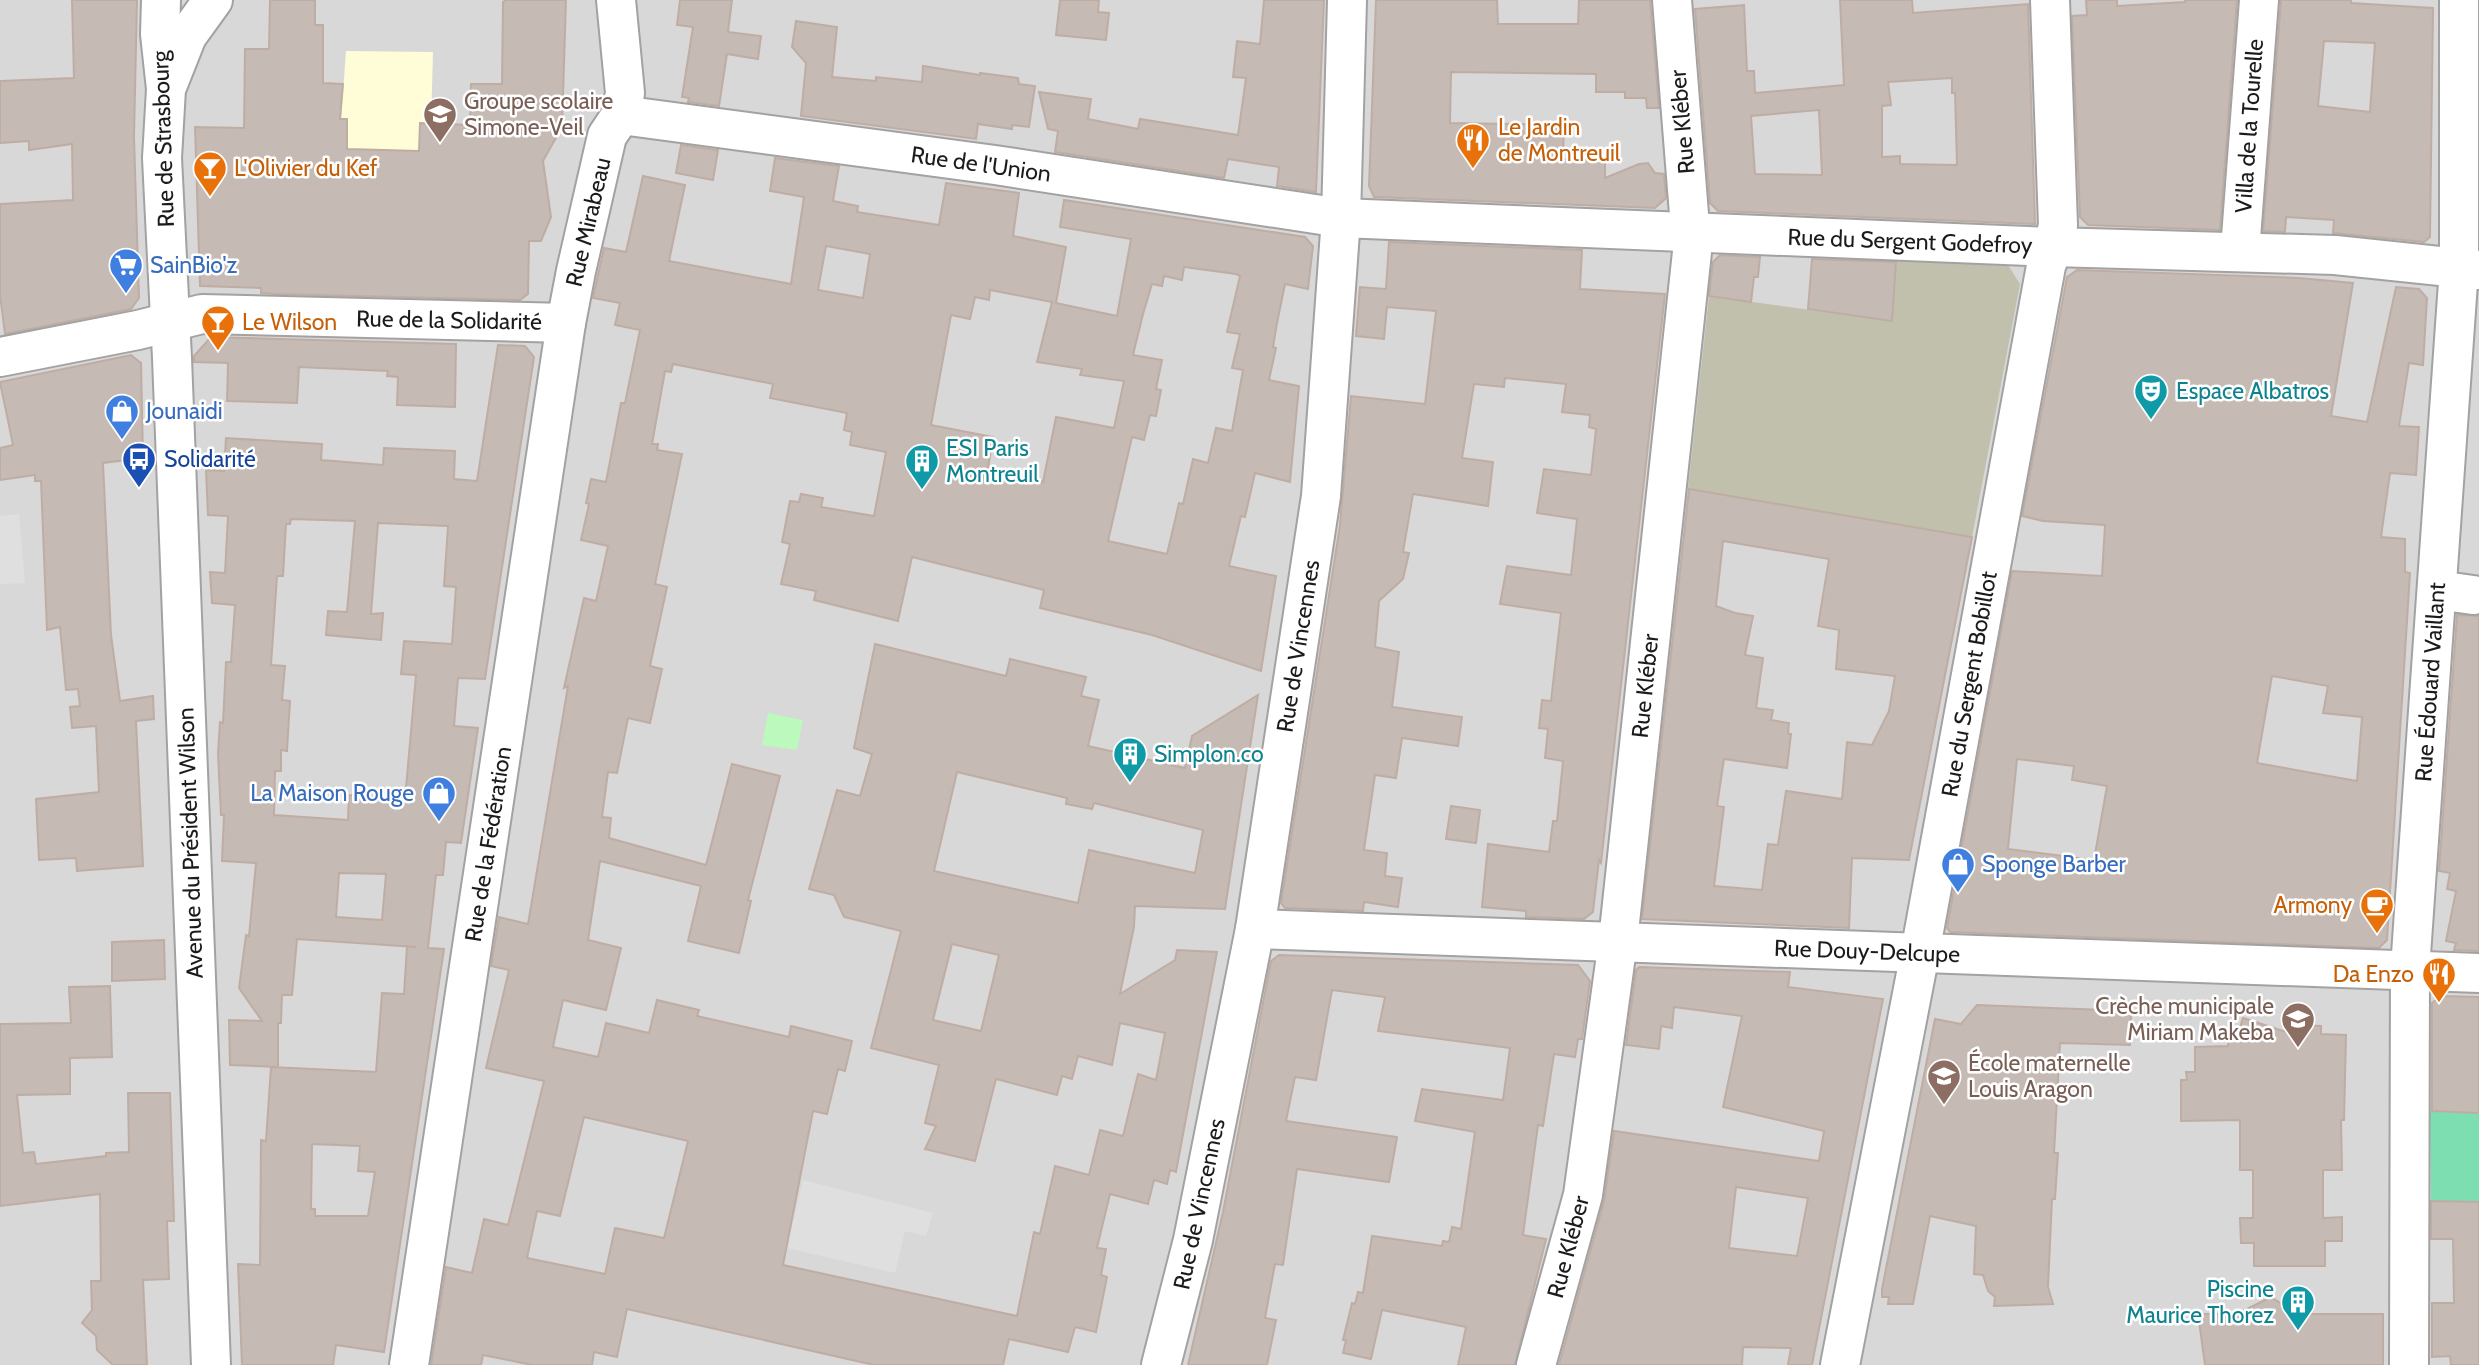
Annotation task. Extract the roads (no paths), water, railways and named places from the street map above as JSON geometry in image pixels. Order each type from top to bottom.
[{"type":"street","name":"Rue de Strasbourg","points":[[161,0],[176,10],[207,8]]},
{"type":"street","name":"Rue de Strasbourg","points":[[161,0],[160,34],[166,89],[162,159],[169,320]]},
{"type":"street","name":"Rue Mirabeau","points":[[566,323],[607,136],[621,114],[625,93],[616,0]]},
{"type":"street","name":"Rue de Vincennes","points":[[1161,1365],[1193,1240],[1255,929],[1321,496],[1341,218],[1348,0]]},
{"type":"street","name":"Rue Kléber","points":[[1536,1365],[1583,1195],[1618,941],[1692,252],[1672,0]]},
{"type":"street","name":"Rue du Sergent Bobillot","points":[[1840,1365],[1920,953],[2046,266],[2058,225],[2050,0]]},
{"type":"street","name":"Villa de la Tourelle","points":[[2240,251],[2259,0]]},
{"type":"street","name":"Rue Édouard Vaillant","points":[[2409,1365],[2410,969],[2455,592],[2469,269],[2459,0]]},
{"type":"street","points":[[166,89],[187,36],[207,8]]},
{"type":"street","name":"Rue de l'Union","points":[[621,114],[995,165],[1341,218]]},
{"type":"street","name":"Rue du Sergent Godefroy","points":[[1341,218],[2053,247],[2335,255],[2469,269]]},
{"type":"street","name":"Rue de la Solidarité","points":[[0,356],[138,330],[169,320],[202,314],[566,323]]},
{"type":"street","name":"Avenue du Président Wilson","points":[[169,320],[211,1365]]},
{"type":"street","name":"Rue de la Fédération","points":[[409,1365],[566,323]]},
{"type":"street","name":"Rue Douy-Delcupe","points":[[1255,929],[2479,973]]},
{"type":"place","name":"Groupe scolaire Simone-Veil","points":[[440,144]]},
{"type":"place","name":"Le Jardin de Montreuil","points":[[1473,170]]},
{"type":"place","name":"L'Olivier du Kef","points":[[210,198]]},
{"type":"place","name":"SainBio'z","points":[[126,295]]},
{"type":"place","name":"Le Wilson","points":[[218,352]]},
{"type":"place","name":"Espace Albatros","points":[[2151,421]]},
{"type":"place","name":"Jounaidi","points":[[122,441]]},
{"type":"place","name":"Solidarité","points":[[139,489]]},
{"type":"place","name":"ESI Paris Montreuil","points":[[922,491]]},
{"type":"place","name":"Simplon.co","points":[[1130,784]]},
{"type":"place","name":"La Maison Rouge","points":[[439,823]]},
{"type":"place","name":"Sponge Barber","points":[[1958,894]]},
{"type":"place","name":"Armony","points":[[2377,935]]},
{"type":"place","name":"Da Enzo","points":[[2439,1004]]},
{"type":"place","name":"Crèche municipale Miriam Makeba","points":[[2298,1049]]},
{"type":"place","name":"École maternelle Louis Aragon","points":[[1944,1106]]},
{"type":"place","name":"Piscine Maurice Thorez","points":[[2298,1332]]}]
